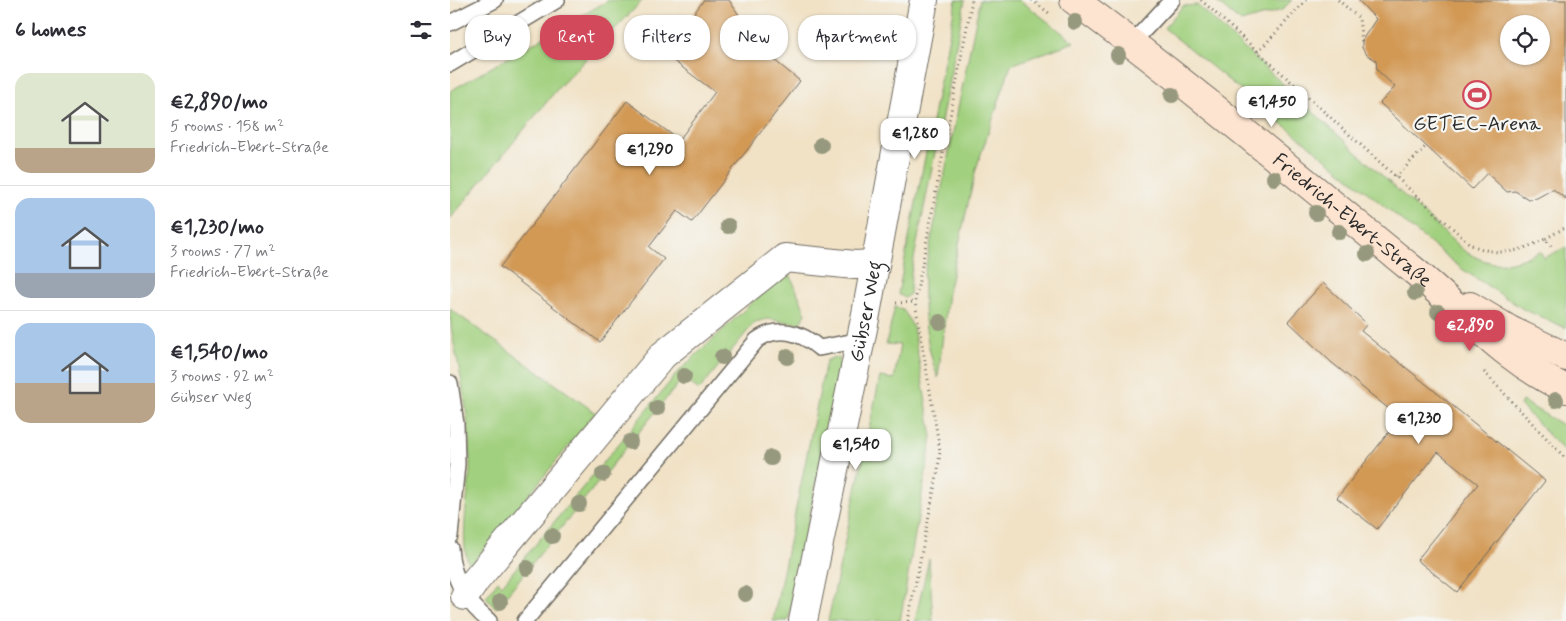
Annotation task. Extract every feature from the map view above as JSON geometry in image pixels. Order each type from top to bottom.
[{"type":"street","name":"Gübser Weg","points":[[804,621],[860,340],[924,0]]},
{"type":"street","name":"Friedrich-Ebert-Straße","points":[[1074,0],[1132,43],[1441,293],[1499,348],[1532,370],[1566,389]]},
{"type":"street","points":[[465,596],[476,580],[663,355],[785,258],[855,265],[874,264]]},
{"type":"street","name":"Friedrich-Ebert-Straße","points":[[1441,293],[1458,299],[1510,330],[1566,357]]},
{"type":"lane","points":[[450,23],[495,0]]},
{"type":"lane","points":[[450,64],[558,0]]},
{"type":"lane","points":[[1132,43],[1172,0]]},
{"type":"lane","points":[[525,621],[757,340],[778,331],[803,336],[819,348],[860,340]]},
{"type":"lane","points":[[450,382],[456,424],[457,464],[450,536]]},
{"type":"lane","points":[[450,548],[454,574],[465,596],[489,621]]},
{"type":"path","points":[[908,621],[938,470],[940,451],[915,302],[972,0]]},
{"type":"path","points":[[1201,0],[1461,237],[1480,249],[1497,254],[1526,249],[1566,228]]},
{"type":"path","points":[[1258,52],[1306,0]]},
{"type":"path","points":[[1338,0],[1359,18],[1362,44]]},
{"type":"path","points":[[1396,178],[1426,146]]},
{"type":"path","points":[[1545,239],[1551,246]]},
{"type":"path","points":[[890,303],[915,302]]},
{"type":"path","points":[[1481,368],[1566,459]]},
{"type":"green space","points":[[609,0],[643,0],[629,15],[624,15],[624,20],[614,30],[614,15],[583,15]]},
{"type":"green space","points":[[956,0],[965,0],[911,274],[910,294],[905,298],[898,294]]},
{"type":"green space","points":[[980,0],[1020,0],[1074,42],[1011,65],[976,169],[948,292],[938,378],[930,352],[926,327],[924,275]]},
{"type":"green space","points":[[1214,0],[1292,0],[1282,10],[1241,22]]},
{"type":"green space","points":[[1197,5],[1463,250],[1483,260],[1501,263],[1519,260],[1540,251],[1544,258],[1566,247],[1566,328],[1523,309],[1462,269],[1164,28],[1183,6]]},
{"type":"green space","points":[[540,39],[540,60],[585,60],[559,87],[450,219],[450,91],[504,60],[530,60],[530,45]]},
{"type":"green space","points":[[769,274],[790,274],[806,314],[799,324],[768,319],[755,322],[699,390],[683,378],[496,608],[486,597],[498,581],[502,585],[679,371],[774,282]]},
{"type":"green space","points":[[895,307],[903,309],[913,327],[932,437],[900,621],[828,621],[880,377],[894,379],[900,345],[886,344]]},
{"type":"green space","points":[[450,309],[596,413],[470,566],[464,532],[470,468],[468,432],[466,408],[452,334]]},
{"type":"green space","points":[[834,357],[839,358],[840,365],[788,621],[773,621],[826,361]]},
{"type":"green space","points":[[1522,401],[1566,427],[1566,453],[1520,405]]},
{"type":"green space","points":[[929,559],[933,621],[915,621]]},
{"type":"building","points":[[704,0],[729,0],[739,15],[720,15],[720,60],[774,60],[800,81],[692,222],[677,211],[649,247],[664,259],[600,342],[500,267],[627,101],[679,140],[715,92],[672,60],[710,60],[710,15],[692,15]]},
{"type":"building","name":"GETEC-Arena","points":[[1358,0],[1566,0],[1566,199],[1553,189],[1537,198],[1528,199],[1515,191],[1507,192],[1487,173],[1472,189],[1380,103],[1395,87],[1377,70],[1376,60],[1367,55],[1362,48],[1362,40],[1376,19]]},
{"type":"building","points":[[1323,283],[1367,324],[1361,331],[1545,481],[1457,592],[1417,560],[1478,484],[1438,452],[1377,529],[1337,498],[1400,418],[1331,362],[1288,321]]},
{"type":"place","name":"GETEC-Arena","points":[[1477,95]]}]
